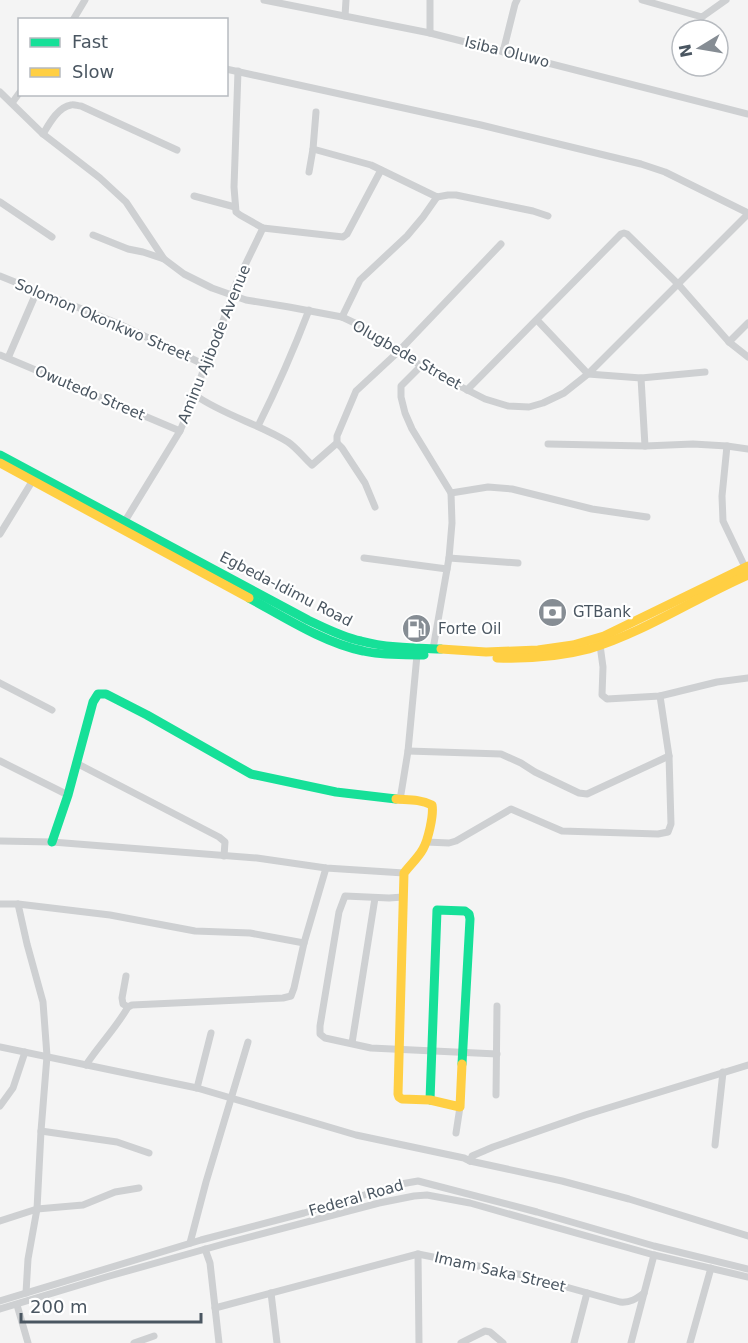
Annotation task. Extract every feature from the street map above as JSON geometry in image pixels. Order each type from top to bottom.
[{"type":"main road","name":"Egbeda-Idimu Road","points":[[0,454],[308,620],[338,634],[385,646],[486,652],[538,650],[573,645],[604,636],[714,590],[747,569]]},
{"type":"main road","name":"Egbeda-Idimu Road","points":[[0,464],[331,641],[358,650],[385,654],[487,658],[528,659],[555,656],[600,645],[657,620],[678,604]]},
{"type":"main road","points":[[52,842],[68,795],[93,702],[98,694],[106,694],[158,721],[251,774],[336,792],[425,801],[432,805],[426,842],[404,873],[399,1097],[402,1099],[430,1100],[460,1107],[470,919],[469,914],[465,911],[437,910],[430,1100]]},
{"type":"street","points":[[74,18],[85,0]]},
{"type":"street","name":"Isiba Oluwo","points":[[267,0],[430,33],[748,114]]},
{"type":"street","points":[[345,16],[346,0]]},
{"type":"street","points":[[430,0],[430,33]]},
{"type":"street","points":[[503,52],[517,0]]},
{"type":"street","points":[[642,0],[702,17],[726,0]]},
{"type":"street","points":[[228,69],[481,125],[640,164],[665,172],[748,213]]},
{"type":"street","points":[[238,71],[234,187],[236,212],[240,215],[263,228],[343,237],[347,234],[381,170]]},
{"type":"street","name":"Olugbede Street","points":[[0,92],[43,134],[100,178],[126,202],[164,259],[184,274],[233,297],[342,317],[359,325],[421,366],[485,399],[508,406],[529,407],[543,403],[564,393],[588,374],[748,213]]},
{"type":"street","points":[[12,103],[18,95]]},
{"type":"street","points":[[43,134],[63,109],[70,105],[81,106],[177,150]]},
{"type":"street","points":[[309,172],[316,112]]},
{"type":"street","points":[[313,149],[371,165],[437,197],[456,195],[548,216]]},
{"type":"street","points":[[194,196],[236,207]]},
{"type":"street","points":[[342,317],[360,280],[423,218],[437,197]]},
{"type":"street","points":[[0,202],[52,237]]},
{"type":"street","name":"Aminu Ajibode Avenue","points":[[125,520],[180,431],[233,297],[234,288],[263,228]]},
{"type":"street","points":[[467,390],[624,233],[678,284],[729,342],[748,357]]},
{"type":"street","points":[[93,235],[128,249],[164,259]]},
{"type":"street","points":[[375,507],[365,483],[337,443],[337,436],[356,391],[398,352],[501,244]]},
{"type":"street","name":"Solomon Okonkwo Street","points":[[0,276],[119,324],[205,365]]},
{"type":"street","points":[[8,358],[37,291]]},
{"type":"street","points":[[258,426],[272,400],[309,310]]},
{"type":"street","points":[[537,320],[588,374],[641,378],[705,372]]},
{"type":"street","points":[[729,342],[748,323]]},
{"type":"street","name":"Owutedo Street","points":[[0,355],[180,431]]},
{"type":"street","points":[[421,366],[401,386],[401,397],[412,429],[451,493],[452,523],[449,558],[433,649]]},
{"type":"street","points":[[641,378],[645,446]]},
{"type":"street","points":[[195,394],[290,444],[312,465],[337,443]]},
{"type":"street","points":[[548,444],[645,446],[693,444],[748,449]]},
{"type":"street","points":[[727,446],[722,496],[723,521],[747,569]]},
{"type":"street","points":[[0,534],[33,480]]},
{"type":"street","points":[[451,493],[488,487],[512,489],[592,509],[647,518]]},
{"type":"street","points":[[364,558],[447,569]]},
{"type":"street","points":[[449,558],[518,563]]},
{"type":"street","points":[[600,645],[603,667],[601,688],[604,698],[660,696],[717,682],[748,678]]},
{"type":"street","points":[[400,800],[408,751],[417,655]]},
{"type":"street","points":[[0,683],[52,710]]},
{"type":"street","points":[[426,842],[456,841],[511,809],[562,831],[658,834],[668,832],[671,824],[669,756],[660,696]]},
{"type":"street","points":[[408,751],[501,754],[579,793],[587,794],[669,756]]},
{"type":"street","points":[[76,763],[219,837],[225,842],[224,855]]},
{"type":"street","points":[[1,764],[68,795]]},
{"type":"street","points":[[0,841],[52,842],[224,855],[326,868],[404,873]]},
{"type":"street","points":[[86,1065],[114,1030],[128,1007],[140,1004],[291,996],[326,868]]},
{"type":"street","points":[[403,897],[345,896],[341,905],[320,1034],[325,1038],[371,1048],[497,1054]]},
{"type":"street","points":[[352,1043],[375,898]]},
{"type":"street","points":[[0,904],[110,915],[195,931],[250,933],[304,943]]},
{"type":"street","points":[[18,904],[43,1002],[47,1056],[37,1209],[28,1259],[26,1293]]},
{"type":"street","points":[[126,976],[122,998],[123,1004],[128,1007]]},
{"type":"street","points":[[496,1095],[497,1006]]},
{"type":"street","points":[[197,1088],[211,1034]]},
{"type":"street","points":[[190,1243],[248,1042]]},
{"type":"street","points":[[0,1047],[233,1097],[356,1135],[562,1181],[629,1199],[748,1236]]},
{"type":"street","points":[[0,1106],[13,1088],[25,1052]]},
{"type":"street","points":[[470,1161],[472,1156],[493,1147],[585,1115],[748,1065]]},
{"type":"street","points":[[715,1145],[723,1072]]},
{"type":"street","points":[[456,1133],[460,1107]]},
{"type":"street","points":[[41,1131],[117,1142],[149,1152]]},
{"type":"street","name":"Federal Road","points":[[0,1301],[190,1243],[418,1181],[654,1246],[748,1269]]},
{"type":"street","points":[[0,1221],[37,1209],[83,1205],[115,1191],[139,1188]]},
{"type":"street","name":"Federal Road","points":[[0,1309],[205,1249],[379,1203],[428,1195],[470,1203],[654,1255],[748,1277]]},
{"type":"street","points":[[328,1205],[331,1216]]},
{"type":"street","points":[[205,1249],[210,1263],[219,1343]]},
{"type":"street","points":[[418,1254],[419,1343]]},
{"type":"street","name":"Imam Saka Street","points":[[215,1308],[418,1254],[523,1275],[620,1302],[627,1303],[644,1293]]},
{"type":"street","points":[[631,1343],[654,1255]]},
{"type":"street","points":[[690,1343],[711,1268]]},
{"type":"street","points":[[272,1293],[277,1343]]},
{"type":"street","points":[[574,1343],[587,1293]]},
{"type":"street","points":[[17,1305],[28,1343]]},
{"type":"street","points":[[461,1343],[485,1331],[490,1332],[503,1343]]},
{"type":"street","points":[[135,1343],[154,1336]]},
{"type":"traffic: fast","points":[[0,455],[334,632],[381,645],[441,649]]},
{"type":"traffic: fast","points":[[249,598],[304,629],[348,647],[378,654],[424,655]]},
{"type":"traffic: fast","points":[[52,842],[68,795],[93,702],[98,694],[106,694],[147,715],[251,774],[336,792],[396,799]]},
{"type":"traffic: fast","points":[[430,1100],[437,910],[465,911],[469,914],[470,919],[462,1064]]},
{"type":"traffic: slow","points":[[0,463],[249,598]]},
{"type":"traffic: slow","points":[[441,649],[486,652],[538,650],[573,645],[604,636],[748,566]]},
{"type":"traffic: slow","points":[[497,658],[543,657],[589,649],[630,634],[748,575]]},
{"type":"traffic: slow","points":[[396,799],[414,800],[432,805],[430,827],[425,845],[404,873],[399,1097],[430,1100],[460,1107],[462,1064]]},
{"type":"place","name":"GTBank","points":[[552,612]]},
{"type":"place","name":"Forte Oil","points":[[417,629]]}]
